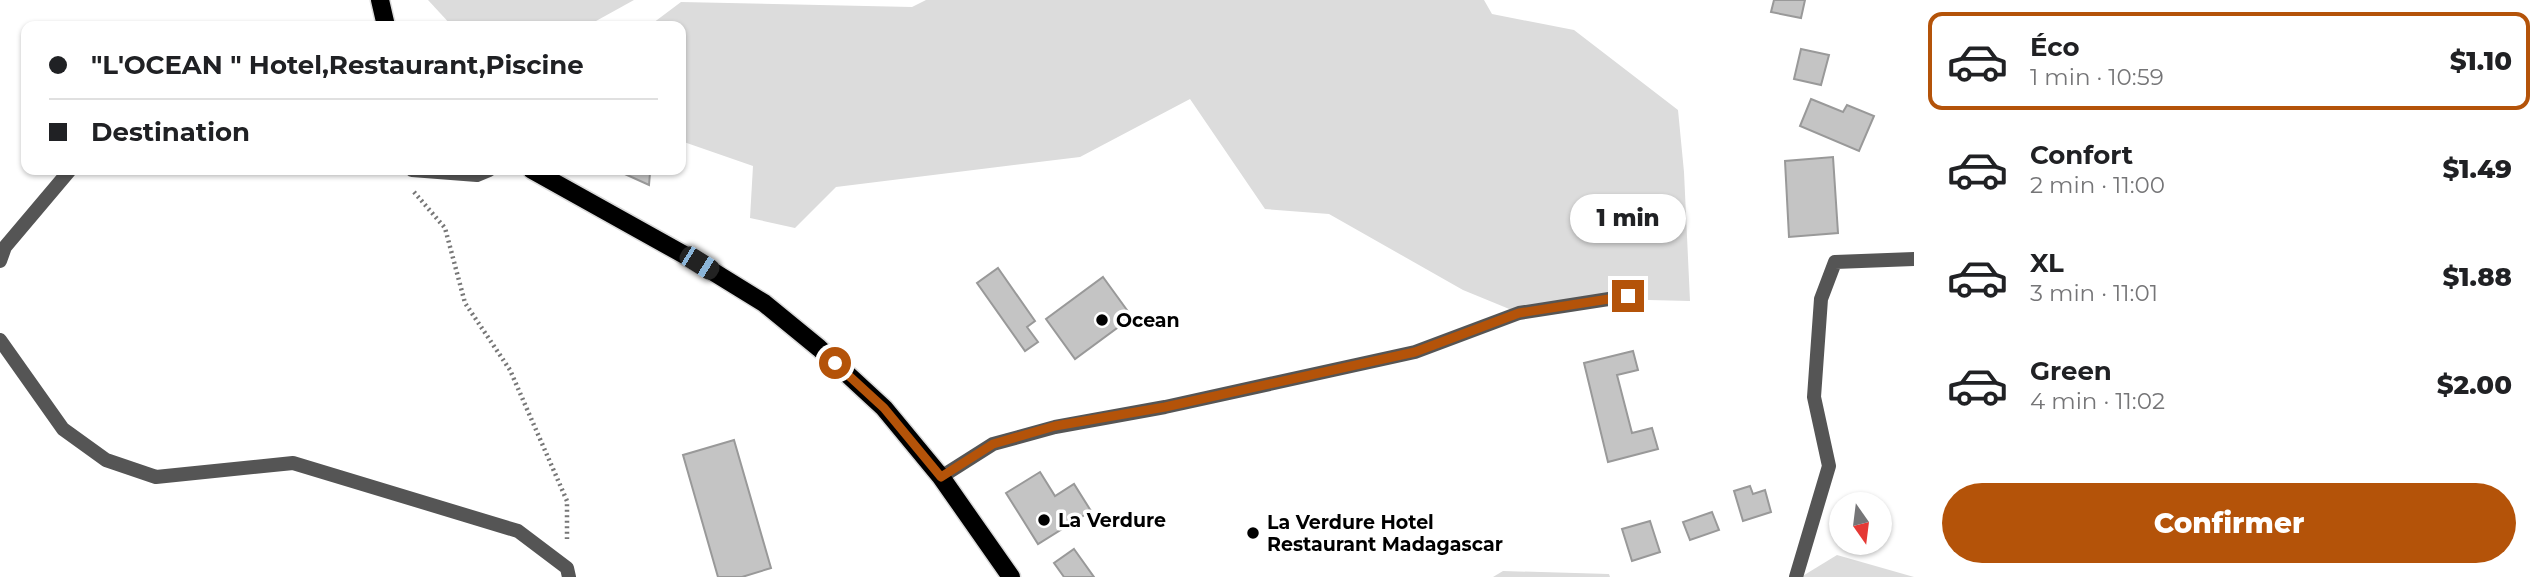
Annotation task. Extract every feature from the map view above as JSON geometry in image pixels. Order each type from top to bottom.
[{"type":"main road","points":[[380,0],[385,21]]},
{"type":"main road","points":[[541,175],[699,263],[764,303],[818,348],[884,408],[941,477],[1011,577]]},
{"type":"street","points":[[0,261],[5,247],[66,175]]},
{"type":"street","points":[[1796,577],[1829,466],[1814,397],[1821,299],[1835,262],[1914,259]]},
{"type":"street","points":[[941,477],[993,444],[1055,426],[1165,407],[1415,352],[1519,313],[1628,296]]},
{"type":"street","points":[[0,340],[64,429],[106,460],[156,477],[293,463],[518,531],[568,572]]},
{"type":"path","points":[[412,189],[445,228],[465,303],[510,370],[567,501],[568,572]]},
{"type":"shaded area","points":[[428,0],[634,0],[596,21],[447,21]]},
{"type":"shaded area","points":[[926,0],[1484,0],[1492,14],[1574,30],[1678,110],[1684,172],[1690,301],[1608,299],[1519,313],[1463,290],[1329,214],[1265,209],[1190,99],[1080,157],[836,187],[795,228],[750,218],[753,166],[686,143],[686,21],[656,21],[681,2],[912,7]]},
{"type":"shaded area","points":[[1837,555],[1914,577],[1801,577]]},
{"type":"shaded area","points":[[1503,571],[1609,574],[1610,577],[1493,577]]},
{"type":"building","points":[[1774,0],[1805,0],[1801,18],[1771,12]]},
{"type":"building","points":[[1801,49],[1829,55],[1821,85],[1794,79]]},
{"type":"building","points":[[1811,99],[1843,112],[1847,105],[1874,116],[1859,151],[1800,126]]},
{"type":"building","points":[[1833,157],[1838,233],[1789,237],[1785,161]]},
{"type":"building","points":[[627,175],[650,175],[649,185]]},
{"type":"building","points":[[998,268],[1035,321],[1027,327],[1038,342],[1025,351],[977,283]]},
{"type":"building","points":[[1103,277],[1132,317],[1075,359],[1046,319]]},
{"type":"building","points":[[1633,351],[1638,370],[1617,375],[1632,433],[1652,428],[1658,449],[1608,462],[1584,363]]},
{"type":"building","points":[[734,440],[771,568],[742,577],[718,577],[683,455]]},
{"type":"building","points":[[1040,472],[1055,496],[1074,484],[1091,511],[1038,544],[1006,493]]},
{"type":"building","points":[[1750,486],[1753,494],[1765,490],[1771,512],[1743,521],[1734,491]]},
{"type":"building","points":[[1712,512],[1719,530],[1690,540],[1683,522]]},
{"type":"building","points":[[1650,521],[1660,552],[1632,561],[1622,529]]},
{"type":"building","points":[[1074,549],[1094,577],[1064,577],[1054,563]]},
{"type":"place","name":"Ocean","points":[[1102,320]]},
{"type":"place","name":"La Verdure","points":[[1044,520]]},
{"type":"place","name":"La Verdure Hotel Restaurant Madagascar","points":[[1253,533]]},
{"type":"route","points":[[835,363],[884,408],[941,477],[993,444],[1055,426],[1165,407],[1415,352],[1519,313],[1628,296]]}]
